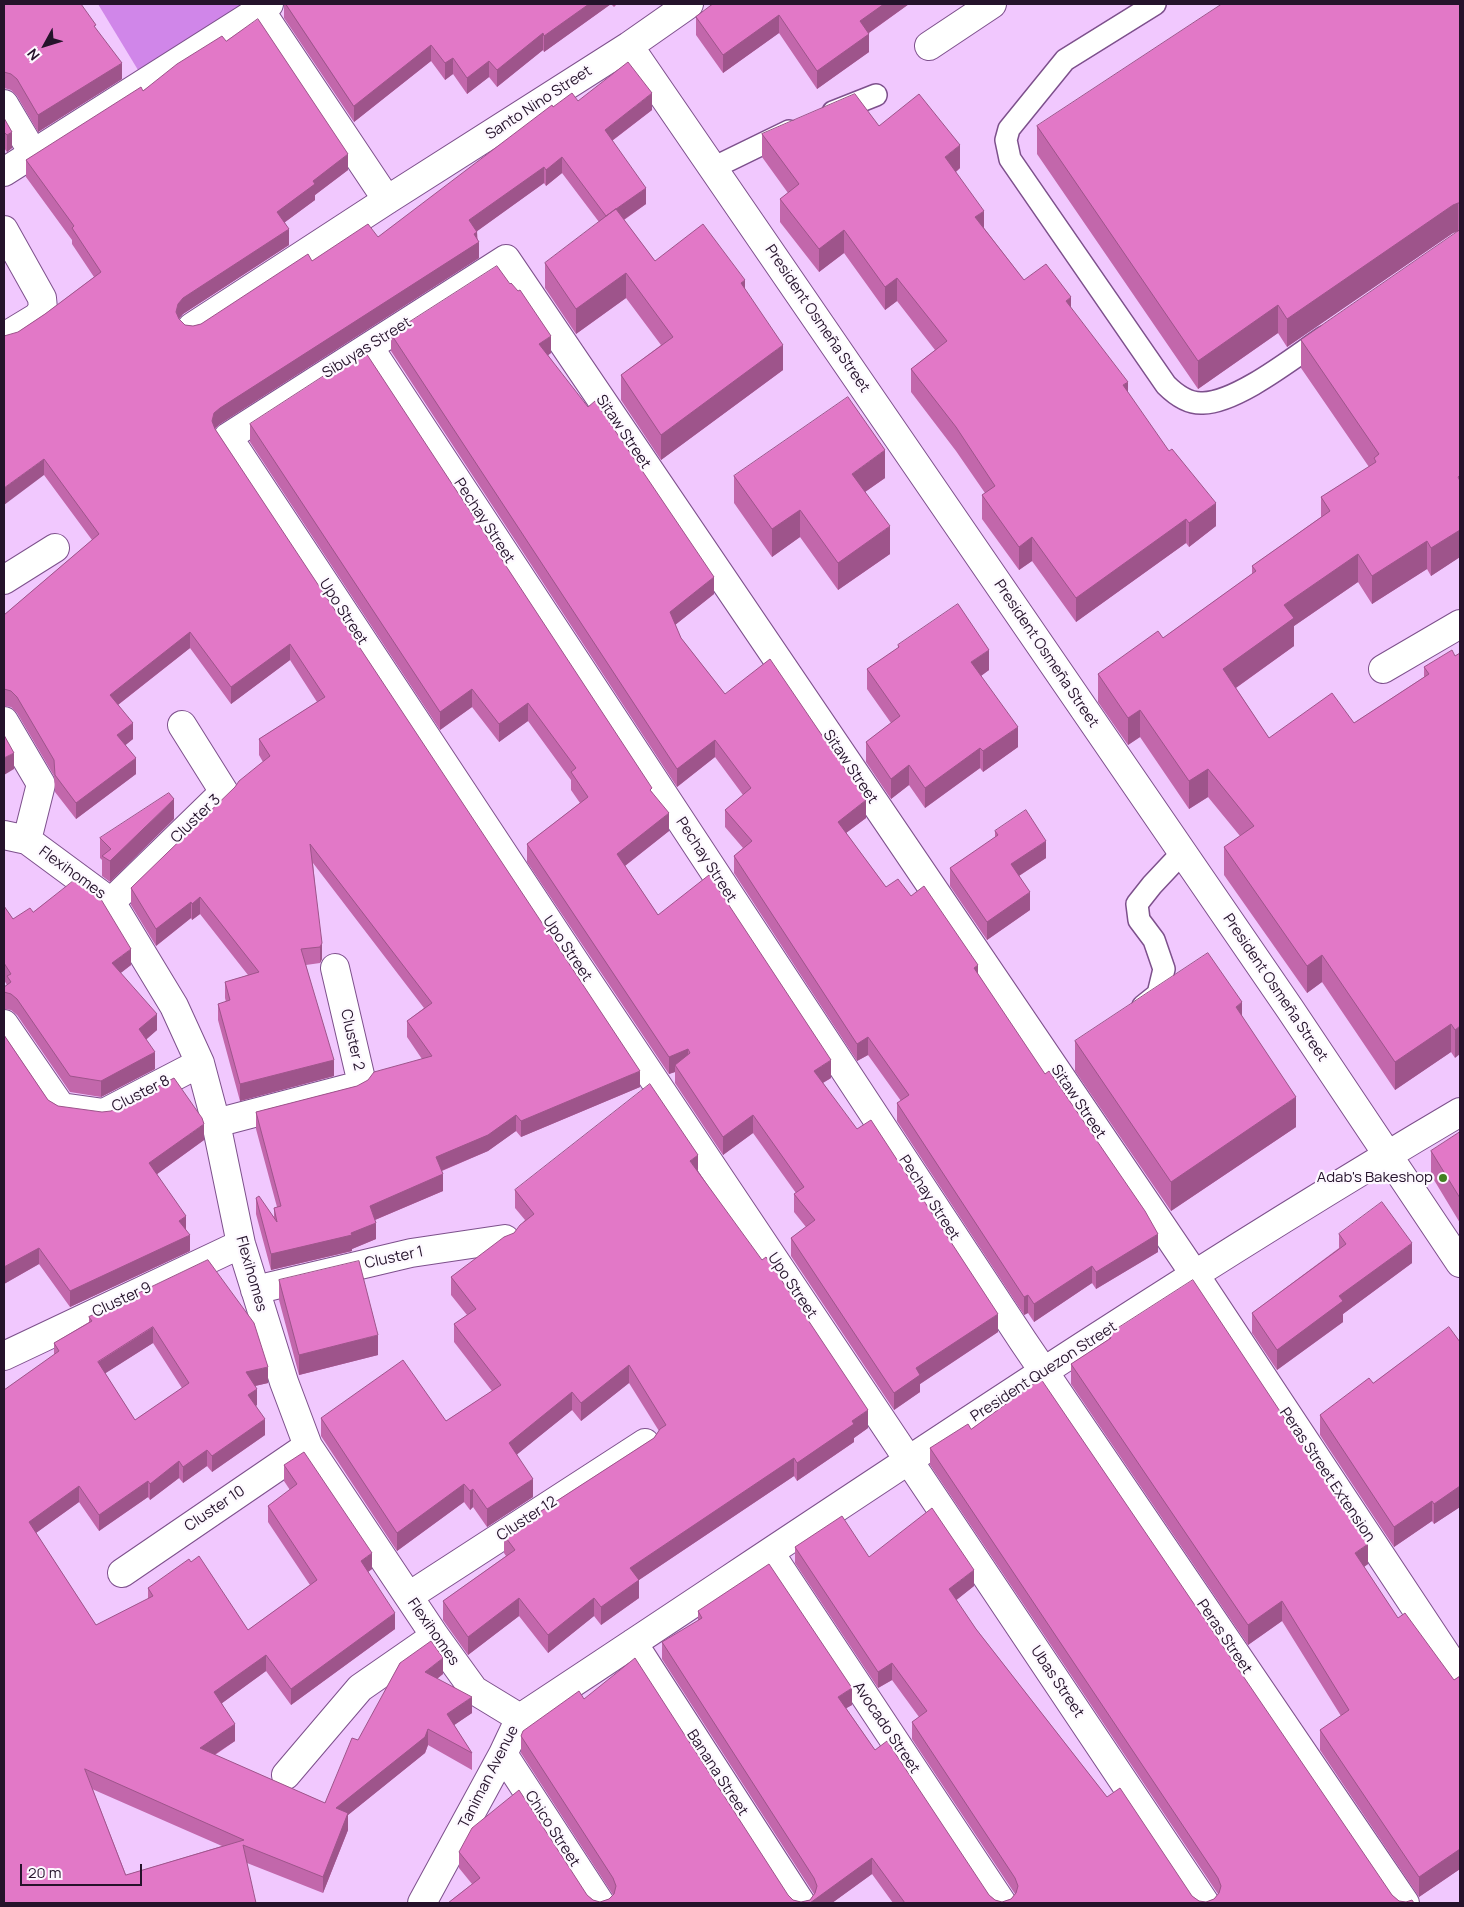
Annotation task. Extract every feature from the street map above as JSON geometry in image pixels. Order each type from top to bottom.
[{"type":"street","name":"Santo Nino Street","points":[[192,327],[629,46],[690,4]]},
{"type":"street","points":[[930,46],[992,4]]},
{"type":"street","points":[[4,172],[262,6],[387,200]]},
{"type":"street","name":"President Osmeña Street","points":[[629,46],[1388,1154],[1460,1263]]},
{"type":"street","points":[[4,104],[33,153]]},
{"type":"street","points":[[4,230],[42,298],[43,308],[37,317],[4,337]]},
{"type":"street","name":"Sibuyas Street","points":[[228,437],[506,259]]},
{"type":"street","name":"Sitaw Street","points":[[506,259],[1195,1275]]},
{"type":"street","name":"Pechay Street","points":[[369,347],[1043,1372]]},
{"type":"street","name":"Upo Street","points":[[228,437],[908,1460]]},
{"type":"street","points":[[4,580],[55,548]]},
{"type":"street","points":[[1383,669],[1460,624]]},
{"type":"street","points":[[4,721],[41,784],[16,837]]},
{"type":"street","name":"Cluster 3","points":[[111,902],[224,792],[182,725]]},
{"type":"street","name":"Flexihomes","points":[[16,837],[111,902],[174,1006],[200,1063],[216,1123],[241,1244],[284,1382],[308,1446],[435,1636],[474,1690],[520,1718]]},
{"type":"street","name":"Cluster 2","points":[[216,1123],[353,1087],[360,1083],[360,1075],[335,968]]},
{"type":"street","name":"Cluster 8","points":[[4,1024],[61,1107],[104,1113],[200,1063]]},
{"type":"street","name":"President Quezon Street","points":[[634,1643],[1043,1372],[1388,1154],[1460,1112]]},
{"type":"street","name":"Cluster 1","points":[[255,1290],[411,1252],[506,1238]]},
{"type":"street","name":"Cluster 9","points":[[4,1356],[241,1244]]},
{"type":"street","name":"Peras Street Extension","points":[[1195,1275],[1460,1675]]},
{"type":"street","name":"Peras Street","points":[[1043,1372],[1405,1903]]},
{"type":"street","name":"Cluster 12","points":[[409,1596],[645,1443]]},
{"type":"street","name":"Cluster 10","points":[[122,1573],[308,1446]]},
{"type":"street","name":"Ubas Street","points":[[908,1460],[1206,1903]]},
{"type":"street","name":"Avocado Street","points":[[770,1553],[1002,1903]]},
{"type":"street","points":[[286,1776],[360,1688],[435,1636]]},
{"type":"street","name":"Taniman Avenue","points":[[422,1903],[503,1754],[520,1718],[634,1643]]},
{"type":"street","name":"Banana Street","points":[[634,1643],[802,1903]]},
{"type":"street","name":"Chico Street","points":[[503,1754],[600,1903]]},
{"type":"lane","points":[[1155,4],[1065,60],[1009,130],[1007,147],[1013,166],[1166,385],[1176,395],[1189,401],[1202,403],[1218,401],[1235,395],[1341,325]]},
{"type":"lane","points":[[713,168],[774,138],[876,94]]},
{"type":"lane","points":[[1125,1019],[1133,1015],[1158,994],[1164,969],[1154,940],[1139,920],[1138,904],[1152,885],[1182,853]]},
{"type":"shaded area","points":[[98,4],[242,4],[244,6],[138,70]]},
{"type":"building","points":[[4,4],[81,4],[96,25],[94,26],[122,63],[38,115],[17,79],[11,74],[4,72]]},
{"type":"building","points":[[286,4],[589,4],[544,36],[543,33],[497,70],[489,61],[467,78],[453,58],[445,63],[431,45],[354,106]]},
{"type":"building","points":[[713,4],[884,4],[860,21],[869,34],[817,71],[779,15],[723,55],[696,17]]},
{"type":"building","points":[[1222,4],[1460,4],[1460,203],[1453,205],[1287,319],[1278,305],[1198,361],[1037,126]]},
{"type":"building","points":[[258,19],[348,154],[313,181],[315,184],[277,212],[289,229],[183,298],[178,304],[176,312],[179,319],[185,325],[201,324],[308,254],[312,261],[368,224],[378,237],[552,105],[553,107],[572,93],[578,101],[628,62],[652,93],[605,130],[646,188],[606,216],[562,157],[546,170],[544,167],[469,220],[477,232],[474,234],[479,242],[214,413],[212,421],[215,429],[640,1071],[521,1121],[516,1115],[488,1135],[436,1157],[443,1174],[370,1206],[376,1223],[351,1233],[352,1235],[271,1254],[256,1198],[259,1196],[277,1222],[274,1208],[281,1206],[256,1112],[357,1086],[368,1080],[374,1072],[432,1056],[407,1021],[432,1003],[310,844],[322,943],[320,947],[301,949],[334,1060],[240,1084],[218,1004],[230,1000],[225,982],[259,972],[200,897],[156,929],[131,888],[239,781],[270,756],[259,739],[325,697],[290,644],[231,687],[190,632],[110,695],[133,723],[117,735],[136,758],[76,803],[55,775],[54,760],[17,697],[11,691],[4,689],[4,615],[99,534],[44,459],[4,488],[4,336],[18,332],[101,272],[72,228],[74,226],[26,160],[141,87],[143,91],[177,64],[222,36],[226,41]]},
{"type":"building","points":[[855,94],[879,126],[919,94],[960,145],[945,157],[984,211],[975,217],[1024,280],[1046,264],[1071,297],[1066,301],[1128,382],[1123,385],[1169,451],[1172,449],[1216,503],[1189,523],[1186,519],[1076,598],[1032,537],[1019,547],[982,495],[995,486],[956,427],[911,369],[947,341],[897,278],[885,287],[844,230],[819,249],[780,199],[799,184],[762,134]]},
{"type":"building","points":[[4,118],[12,132],[7,135],[4,132]]},
{"type":"building","points":[[616,209],[655,261],[703,224],[745,280],[741,283],[783,345],[661,435],[621,375],[673,337],[626,273],[576,309],[545,263]]},
{"type":"building","points":[[1460,230],[1460,475],[1458,477],[1460,481],[1460,530],[1431,548],[1427,541],[1372,576],[1358,554],[1284,605],[1294,618],[1223,669],[1269,738],[1332,693],[1354,723],[1429,674],[1424,667],[1452,650],[1455,656],[1460,653],[1460,1026],[1455,1030],[1451,1024],[1395,1062],[1322,955],[1307,966],[1224,847],[1254,826],[1208,769],[1189,781],[1140,710],[1128,718],[1098,674],[1158,631],[1163,638],[1256,571],[1252,566],[1330,511],[1321,497],[1376,462],[1374,458],[1379,454],[1301,340]]},
{"type":"building","points":[[497,266],[510,284],[518,291],[520,290],[551,336],[539,344],[588,407],[595,401],[714,577],[670,612],[681,638],[725,694],[770,659],[866,800],[838,822],[886,887],[898,879],[911,896],[924,886],[978,965],[974,968],[1045,1074],[1049,1071],[1145,1211],[1158,1234],[1096,1272],[1092,1266],[1034,1304],[1028,1295],[1024,1297],[897,1103],[909,1095],[868,1037],[857,1044],[734,856],[752,841],[725,810],[751,788],[715,740],[677,769],[391,334]]},
{"type":"building","points":[[364,350],[652,788],[650,790],[669,813],[617,854],[658,915],[709,875],[831,1060],[814,1071],[857,1129],[871,1120],[998,1314],[916,1368],[920,1375],[894,1393],[791,1238],[815,1220],[794,1194],[804,1187],[753,1115],[723,1137],[675,1065],[690,1053],[688,1049],[669,1057],[527,844],[588,797],[571,772],[576,768],[528,703],[499,724],[472,689],[440,712],[250,424]]},
{"type":"building","points":[[848,397],[885,450],[852,474],[890,526],[838,563],[800,510],[772,529],[734,476]]},
{"type":"building","points":[[958,604],[989,650],[971,662],[1018,727],[983,751],[980,748],[925,788],[909,765],[891,779],[866,742],[900,716],[867,669],[899,647],[898,645]]},
{"type":"building","points":[[4,735],[14,753],[4,758]]},
{"type":"building","points":[[169,793],[174,799],[110,861],[102,856],[111,849],[100,838]]},
{"type":"building","points":[[1026,810],[1046,841],[1011,864],[1030,892],[987,922],[950,868],[998,835],[995,831]]},
{"type":"building","points":[[76,879],[99,896],[131,949],[112,963],[157,1014],[139,1029],[155,1052],[101,1081],[70,1076],[17,999],[11,994],[4,992],[4,987],[11,982],[7,976],[11,974],[4,963],[4,906],[13,919],[30,908],[33,912]]},
{"type":"building","points":[[1208,953],[1242,1002],[1236,1007],[1296,1097],[1171,1182],[1075,1041]]},
{"type":"building","points":[[4,1035],[48,1100],[58,1106],[102,1112],[111,1111],[174,1078],[202,1118],[204,1124],[149,1163],[186,1216],[179,1221],[190,1235],[70,1291],[39,1248],[4,1267]]},
{"type":"building","points":[[650,1084],[698,1155],[690,1161],[762,1260],[766,1257],[868,1410],[852,1421],[854,1424],[797,1463],[794,1458],[630,1568],[639,1580],[601,1607],[594,1598],[548,1635],[519,1598],[468,1637],[443,1601],[515,1550],[504,1535],[654,1438],[660,1429],[666,1425],[629,1365],[581,1403],[572,1392],[509,1443],[533,1479],[487,1509],[473,1489],[470,1491],[464,1484],[397,1533],[321,1418],[403,1360],[446,1421],[501,1385],[454,1324],[476,1309],[451,1277],[504,1237],[514,1233],[520,1225],[534,1214],[515,1190]]},
{"type":"building","points":[[1460,1132],[1460,1198],[1431,1151]]},
{"type":"building","points":[[1382,1202],[1412,1243],[1339,1296],[1343,1301],[1277,1350],[1252,1313],[1346,1244],[1339,1234]]},
{"type":"building","points":[[208,1260],[254,1323],[268,1367],[246,1372],[257,1389],[248,1395],[265,1419],[212,1456],[207,1450],[183,1467],[179,1461],[150,1484],[148,1481],[99,1515],[79,1486],[29,1522],[96,1625],[153,1596],[148,1588],[189,1559],[191,1562],[199,1556],[248,1630],[317,1580],[268,1506],[297,1484],[284,1465],[304,1452],[372,1553],[361,1561],[395,1613],[291,1689],[266,1655],[214,1692],[235,1724],[200,1748],[325,1803],[352,1738],[358,1740],[400,1663],[431,1641],[443,1658],[425,1672],[472,1697],[447,1714],[472,1753],[428,1729],[425,1737],[336,1808],[348,1813],[323,1877],[243,1845],[256,1903],[4,1903],[4,1390],[59,1351],[54,1343],[92,1321],[89,1317]],"holes":[[[153,1327],[189,1383],[135,1420],[98,1362]],[[85,1769],[244,1840],[126,1875]]]},
{"type":"building","points":[[359,1261],[378,1335],[299,1355],[279,1280]]},
{"type":"building","points":[[1193,1280],[1368,1544],[1355,1553],[1398,1618],[1405,1613],[1454,1680],[1460,1676],[1460,1849],[1419,1877],[1320,1730],[1349,1710],[1282,1601],[1248,1625],[1071,1364],[1111,1338],[1109,1334]]},
{"type":"building","points":[[1449,1327],[1460,1342],[1460,1486],[1434,1504],[1432,1501],[1394,1527],[1320,1415],[1369,1378],[1373,1383]]},
{"type":"building","points":[[1041,1379],[1392,1895],[1399,1901],[1406,1902],[1412,1900],[1414,1903],[905,1903],[872,1858],[810,1903],[448,1903],[480,1878],[459,1852],[472,1828],[519,1790],[587,1895],[593,1900],[600,1902],[609,1899],[614,1894],[616,1886],[613,1878],[521,1736],[523,1731],[579,1691],[584,1699],[635,1658],[788,1895],[793,1900],[801,1902],[810,1900],[817,1886],[814,1878],[662,1642],[702,1618],[698,1611],[769,1564],[852,1688],[838,1697],[875,1750],[887,1741],[989,1895],[995,1900],[1002,1902],[1011,1899],[1016,1893],[1018,1886],[1015,1878],[912,1722],[927,1711],[892,1663],[878,1672],[795,1547],[842,1516],[869,1557],[932,1508],[974,1570],[949,1589],[976,1629],[1107,1797],[1120,1788],[1192,1896],[1199,1901],[1206,1902],[1214,1899],[1219,1893],[1221,1886],[1218,1878],[930,1448],[968,1424],[971,1429]]},
{"type":"place","name":"Adab's Bakeshop","points":[[1443,1178]]}]
